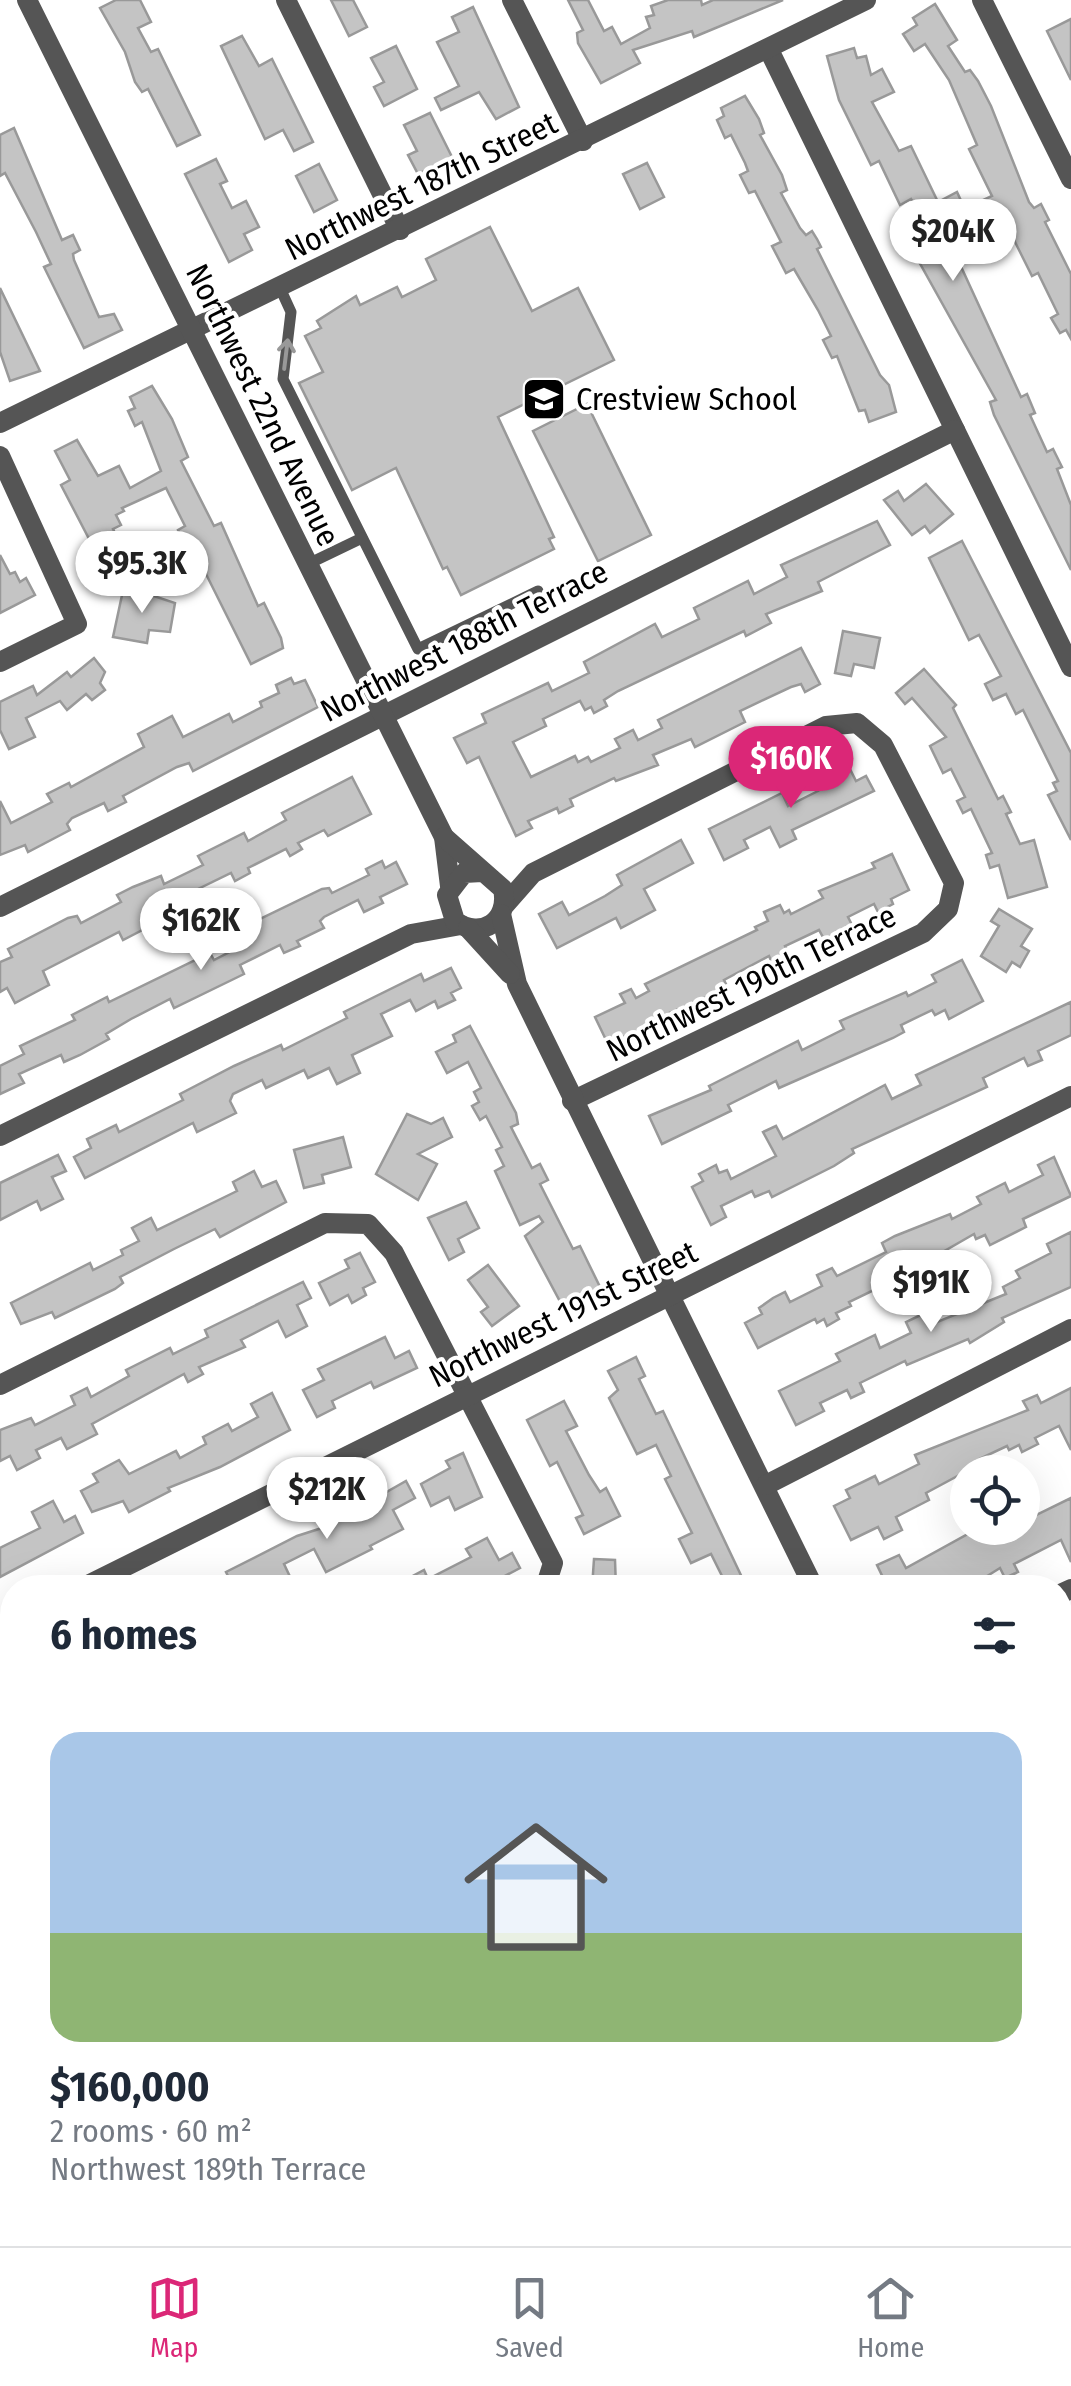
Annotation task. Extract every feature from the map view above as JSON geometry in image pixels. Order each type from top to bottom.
[{"type":"street","name":"Northwest 22nd Avenue","points":[[27,0],[444,837],[485,873]]},
{"type":"street","points":[[286,0],[400,230]]},
{"type":"street","points":[[512,0],[583,141]]},
{"type":"street","name":"Northwest 187th Street","points":[[0,423],[866,0]]},
{"type":"street","points":[[982,0],[1071,179]]},
{"type":"street","points":[[769,50],[1071,667]]},
{"type":"street","name":"Northwest 188th Terrace","points":[[0,906],[955,430]]},
{"type":"street","points":[[0,456],[77,624],[0,662]]},
{"type":"street","name":"Northwest 190th Terrace","points":[[534,873],[826,726],[857,723],[883,745],[954,883],[948,910],[924,934],[572,1101]]},
{"type":"street","name":"Northwest 22nd Avenue","points":[[444,837],[448,892]]},
{"type":"street","points":[[485,873],[503,889],[503,910],[517,984],[808,1575]]},
{"type":"street","points":[[415,932],[464,874],[534,873]]},
{"type":"street","points":[[0,1136],[415,932],[492,925],[534,873]]},
{"type":"street","points":[[448,892],[449,913],[517,984]]},
{"type":"street","name":"Northwest 191st Street","points":[[108,1575],[1071,1096]]},
{"type":"street","points":[[0,1385],[326,1223],[368,1224],[394,1253],[553,1563],[549,1575]]},
{"type":"street","points":[[766,1485],[1071,1329]]},
{"type":"lane","points":[[280,288],[291,312],[283,378],[418,650],[538,591]]},
{"type":"lane","points":[[308,564],[362,538]]},
{"type":"building","points":[[116,0],[140,0],[151,22],[138,28],[151,52],[158,49],[200,135],[177,146],[148,89],[142,92],[135,82],[125,52],[100,8]]},
{"type":"building","points":[[331,0],[353,0],[367,27],[349,36]]},
{"type":"building","points":[[568,0],[588,0],[604,31],[612,27],[621,44],[650,28],[646,17],[654,15],[651,6],[668,0],[701,0],[702,5],[713,0],[783,0],[694,37],[692,31],[633,50],[640,63],[601,83],[578,43],[577,33],[583,30]]},
{"type":"building","points":[[935,4],[957,40],[948,46],[965,72],[970,70],[978,81],[1029,202],[1034,208],[1041,204],[1049,220],[1045,222],[1071,274],[1071,339],[1066,330],[1060,333],[1051,318],[1058,314],[1038,273],[1032,276],[1013,238],[1006,241],[983,200],[992,196],[969,149],[977,145],[949,80],[925,44],[914,51],[903,34],[917,25],[913,18]]},
{"type":"building","points":[[473,7],[519,107],[496,119],[479,92],[441,110],[435,98],[459,86],[437,42],[459,32],[452,17]]},
{"type":"building","points":[[1071,19],[1071,80],[1047,31]]},
{"type":"building","points":[[242,36],[259,66],[272,59],[313,142],[294,151],[283,130],[265,139],[221,46]]},
{"type":"building","points":[[396,46],[417,89],[384,106],[374,87],[384,82],[371,58]]},
{"type":"building","points":[[854,48],[857,58],[866,56],[871,75],[882,69],[894,92],[872,102],[899,151],[911,146],[938,202],[957,192],[963,205],[946,214],[967,255],[958,260],[1021,397],[1027,394],[1035,413],[1030,415],[1047,452],[1053,449],[1062,467],[1057,469],[1071,505],[1071,570],[994,415],[990,402],[996,400],[913,251],[910,237],[915,234],[910,225],[922,218],[911,199],[900,205],[879,161],[871,165],[839,100],[827,56]]},
{"type":"building","points":[[745,96],[782,175],[787,190],[781,193],[800,228],[806,235],[812,231],[817,239],[821,247],[817,249],[880,375],[889,385],[896,412],[869,422],[865,410],[859,411],[837,356],[832,358],[823,340],[831,336],[818,310],[794,269],[786,273],[772,246],[781,242],[755,191],[749,193],[740,175],[748,171],[745,163],[731,135],[725,138],[717,120],[724,116],[721,108]]},
{"type":"building","points":[[430,113],[452,157],[418,174],[408,155],[417,151],[404,125]]},
{"type":"building","points":[[14,128],[62,240],[73,235],[80,250],[73,254],[74,260],[99,317],[114,314],[122,330],[84,348],[44,267],[51,264],[36,232],[5,173],[0,176],[0,135]]},
{"type":"building","points":[[216,159],[227,181],[220,184],[232,208],[246,201],[259,227],[244,234],[252,250],[229,262],[185,174]]},
{"type":"building","points":[[647,163],[664,197],[640,209],[623,174]]},
{"type":"building","points":[[319,164],[337,200],[314,212],[296,176]]},
{"type":"building","points":[[490,227],[532,311],[578,288],[614,360],[498,417],[554,537],[549,539],[554,549],[461,595],[447,567],[443,569],[396,468],[352,490],[299,383],[323,372],[305,336],[321,328],[317,321],[356,296],[360,305],[397,287],[402,297],[436,280],[426,259]]},
{"type":"building","points":[[0,288],[40,371],[10,381],[0,352]]},
{"type":"building","points":[[152,386],[172,419],[188,457],[181,461],[214,526],[221,523],[258,606],[264,603],[281,638],[283,648],[251,664],[192,546],[187,549],[182,539],[178,530],[185,526],[166,488],[122,508],[124,511],[116,515],[121,525],[113,529],[122,547],[99,558],[61,485],[70,480],[55,451],[77,440],[98,476],[119,466],[130,488],[161,471],[142,422],[135,426],[128,411],[135,408],[130,397]]},
{"type":"building","points":[[587,404],[651,535],[598,561],[533,431]]},
{"type":"building","points":[[926,484],[953,514],[930,533],[925,526],[912,535],[884,500],[898,491],[904,501]]},
{"type":"building","points":[[877,521],[890,545],[818,582],[822,591],[766,614],[771,623],[746,636],[744,631],[618,691],[604,700],[607,706],[594,713],[591,707],[585,710],[580,701],[543,719],[546,726],[513,742],[531,777],[575,756],[578,762],[588,757],[591,762],[620,748],[615,739],[633,730],[638,740],[662,728],[658,720],[801,648],[820,684],[805,692],[801,684],[791,687],[740,711],[745,722],[695,747],[691,739],[653,755],[658,765],[616,781],[614,778],[570,799],[573,806],[559,813],[557,808],[528,821],[532,828],[516,836],[479,757],[467,763],[454,738],[486,723],[482,714],[548,683],[552,691],[589,673],[584,662],[655,624],[662,637],[699,619],[694,608],[748,581],[754,594],[787,577],[781,565]]},
{"type":"building","points":[[962,541],[1071,753],[1071,840],[1048,795],[1057,791],[1053,783],[1058,781],[1023,710],[1016,714],[1006,694],[993,700],[985,684],[1001,676],[979,635],[969,640],[929,558]]},
{"type":"building","points":[[0,555],[10,574],[15,572],[20,582],[26,578],[35,595],[0,613]]},
{"type":"building","points":[[124,586],[175,603],[170,632],[149,630],[147,643],[113,637]]},
{"type":"building","points":[[843,631],[880,638],[874,668],[854,664],[851,676],[835,673]]},
{"type":"building","points":[[94,658],[105,672],[100,683],[105,690],[92,700],[86,694],[67,710],[60,701],[26,718],[35,737],[9,749],[0,730],[0,702],[33,686],[37,695],[67,672],[71,677]]},
{"type":"building","points":[[924,669],[956,705],[953,708],[998,799],[1003,796],[1011,812],[1006,814],[1020,844],[1034,840],[1047,887],[1008,898],[999,865],[990,868],[986,855],[992,853],[971,809],[963,813],[957,801],[965,797],[951,769],[943,773],[930,746],[946,737],[912,698],[905,704],[896,693]]},
{"type":"building","points":[[291,678],[294,684],[305,680],[318,707],[193,771],[189,763],[177,767],[123,796],[126,802],[108,811],[104,803],[72,818],[67,824],[70,830],[28,852],[25,845],[0,855],[0,801],[11,823],[52,802],[47,794],[69,783],[71,787],[144,747],[138,734],[172,716],[183,737],[229,714],[233,722],[262,707],[260,702],[279,693],[276,685]]},
{"type":"building","points":[[846,761],[856,781],[866,776],[874,791],[792,830],[796,839],[780,847],[770,827],[744,840],[748,848],[724,860],[709,829],[782,793],[788,806],[818,791],[811,776]]},
{"type":"building","points":[[352,777],[371,814],[328,836],[324,830],[298,843],[302,849],[290,856],[286,849],[248,868],[250,873],[235,881],[231,873],[194,891],[194,900],[149,918],[152,925],[123,940],[119,932],[43,971],[49,985],[15,1003],[7,988],[0,992],[0,962],[12,957],[8,949],[68,918],[77,916],[81,923],[121,902],[117,895],[133,887],[161,876],[164,884],[203,865],[198,856],[244,833],[248,841],[286,820],[282,813]]},
{"type":"building","points":[[681,840],[693,863],[644,889],[655,910],[621,928],[616,918],[557,948],[539,914],[562,902],[569,915],[622,885],[617,875]]},
{"type":"building","points":[[892,854],[909,890],[891,899],[893,904],[878,912],[874,904],[848,917],[852,925],[824,939],[819,930],[785,946],[790,957],[773,965],[769,956],[724,980],[728,988],[648,1022],[650,1026],[638,1032],[607,1042],[595,1017],[625,1003],[620,994],[631,989],[636,998],[649,991],[645,984],[757,930],[755,927],[768,921],[764,912],[780,905],[784,913],[789,910],[791,914],[823,898],[819,891],[875,868],[872,863]]},
{"type":"building","points":[[382,861],[385,868],[396,862],[407,884],[380,897],[383,903],[364,912],[358,900],[324,917],[320,921],[324,928],[297,941],[300,946],[284,953],[280,945],[240,965],[244,974],[174,1008],[170,999],[106,1034],[109,1039],[80,1055],[64,1062],[61,1055],[19,1074],[24,1083],[0,1094],[0,1066],[24,1054],[20,1046],[75,1020],[72,1015],[107,997],[109,1002],[210,953],[214,960],[243,945],[239,938],[257,929],[254,922],[322,889],[329,888],[332,893],[369,875],[366,869]]},
{"type":"building","points":[[999,909],[1032,929],[1021,946],[1029,951],[1020,967],[1012,962],[1006,972],[981,956],[999,926],[991,921]]},
{"type":"building","points":[[962,960],[983,1001],[949,1019],[945,1010],[935,1015],[932,1010],[901,1025],[904,1032],[893,1038],[779,1088],[776,1081],[728,1105],[731,1111],[662,1144],[649,1116],[711,1090],[709,1086],[798,1041],[802,1050],[844,1029],[840,1021],[936,982],[932,975]]},
{"type":"building","points":[[451,968],[461,988],[451,993],[455,1000],[438,1008],[435,1001],[416,1011],[410,1000],[381,1014],[392,1036],[352,1055],[360,1073],[337,1084],[329,1068],[308,1078],[304,1070],[266,1088],[262,1080],[233,1094],[230,1101],[236,1113],[197,1132],[193,1123],[85,1178],[74,1157],[91,1148],[87,1139],[116,1125],[119,1132],[183,1100],[180,1094],[281,1045],[283,1050],[347,1018],[344,1012],[421,974],[424,981]]},
{"type":"building","points":[[1071,1002],[1071,1035],[1038,1051],[1042,1060],[1028,1066],[1024,1058],[983,1078],[987,1087],[852,1149],[854,1153],[834,1166],[772,1197],[769,1191],[755,1197],[752,1191],[721,1206],[726,1217],[711,1225],[692,1187],[703,1181],[699,1174],[716,1165],[719,1173],[727,1170],[731,1179],[776,1156],[763,1132],[776,1126],[783,1139],[885,1085],[892,1099],[921,1085],[916,1075]]},
{"type":"building","points":[[470,1026],[516,1113],[518,1124],[511,1127],[532,1168],[540,1164],[548,1180],[540,1184],[573,1249],[580,1246],[601,1289],[563,1307],[525,1236],[543,1222],[539,1216],[520,1225],[495,1171],[504,1166],[496,1150],[502,1147],[486,1116],[480,1120],[472,1106],[479,1102],[474,1092],[481,1088],[468,1062],[447,1073],[436,1052],[456,1042],[453,1035]]},
{"type":"building","points":[[407,1114],[431,1124],[443,1118],[452,1137],[418,1154],[437,1164],[418,1200],[376,1174]]},
{"type":"building","points":[[343,1137],[351,1167],[322,1175],[324,1183],[304,1188],[294,1150]]},
{"type":"building","points":[[58,1155],[66,1171],[52,1177],[63,1199],[41,1210],[37,1201],[0,1220],[0,1183]]},
{"type":"building","points":[[1054,1157],[1071,1196],[1023,1219],[1026,1227],[990,1245],[985,1235],[976,1239],[974,1234],[894,1280],[898,1287],[883,1294],[880,1287],[849,1302],[851,1306],[836,1313],[839,1319],[827,1326],[824,1319],[817,1323],[815,1319],[758,1348],[745,1323],[762,1314],[759,1308],[773,1298],[785,1292],[790,1302],[822,1286],[817,1275],[832,1268],[837,1276],[886,1252],[882,1243],[950,1214],[952,1219],[981,1204],[977,1197],[1005,1183],[1009,1192],[1043,1175],[1038,1165]]},
{"type":"building","points":[[254,1171],[262,1187],[276,1181],[286,1202],[220,1237],[215,1229],[174,1249],[120,1277],[123,1283],[115,1289],[55,1318],[52,1312],[21,1324],[11,1303],[90,1263],[93,1270],[123,1255],[121,1250],[139,1241],[132,1228],[151,1218],[157,1230],[237,1191],[233,1182]]},
{"type":"building","points":[[466,1202],[479,1228],[458,1239],[464,1252],[449,1260],[428,1218]]},
{"type":"building","points":[[1071,1232],[1071,1287],[1002,1318],[1004,1322],[970,1343],[968,1339],[907,1365],[905,1361],[860,1383],[864,1392],[851,1398],[847,1390],[820,1403],[824,1411],[796,1425],[779,1391],[840,1361],[836,1354],[875,1335],[880,1348],[911,1333],[906,1322],[929,1311],[935,1323],[1006,1294],[1003,1287],[1020,1278],[1016,1271],[1051,1253],[1047,1244]]},
{"type":"building","points":[[360,1253],[375,1282],[363,1288],[366,1295],[352,1303],[348,1295],[330,1305],[319,1283],[349,1268],[345,1260]]},
{"type":"building","points":[[488,1265],[519,1306],[492,1326],[481,1312],[488,1307],[468,1280]]},
{"type":"building","points":[[303,1282],[311,1298],[297,1305],[307,1326],[286,1337],[278,1321],[241,1340],[245,1347],[199,1367],[203,1374],[188,1382],[184,1374],[92,1424],[97,1434],[67,1449],[61,1438],[36,1450],[40,1458],[17,1470],[10,1456],[0,1461],[0,1430],[31,1418],[35,1425],[75,1405],[71,1396],[87,1388],[91,1397],[129,1376],[126,1370],[170,1348],[173,1354],[208,1337],[205,1330]]},
{"type":"building","points":[[385,1337],[395,1358],[409,1351],[417,1368],[374,1388],[371,1382],[332,1401],[335,1408],[317,1417],[303,1390],[324,1380],[318,1369]]},
{"type":"building","points":[[636,1357],[645,1376],[639,1379],[656,1414],[663,1411],[741,1575],[722,1575],[711,1554],[691,1563],[679,1539],[692,1533],[665,1479],[671,1476],[656,1445],[637,1454],[609,1398],[618,1390],[608,1371]]},
{"type":"building","points":[[1071,1388],[1071,1450],[1059,1426],[1035,1438],[1038,1444],[1022,1452],[1019,1445],[988,1455],[950,1455],[950,1480],[926,1493],[929,1500],[896,1517],[902,1530],[884,1539],[878,1527],[851,1540],[834,1506],[850,1498],[846,1490],[875,1476],[879,1484],[919,1464],[915,1455],[1028,1410],[1023,1401],[1037,1395],[1041,1403]]},
{"type":"building","points":[[272,1393],[290,1430],[220,1467],[168,1488],[170,1491],[129,1512],[123,1501],[92,1512],[81,1491],[98,1482],[93,1474],[119,1460],[129,1474],[176,1451],[180,1458],[206,1444],[203,1437],[228,1424],[232,1431],[258,1417],[251,1404]]},
{"type":"building","points":[[564,1401],[577,1426],[566,1431],[589,1475],[600,1492],[606,1488],[620,1516],[584,1534],[576,1518],[583,1515],[557,1462],[550,1466],[527,1420]]},
{"type":"building","points":[[463,1453],[482,1497],[455,1510],[449,1497],[431,1506],[421,1484],[450,1468],[446,1461]]},
{"type":"building","points":[[406,1481],[415,1498],[393,1510],[403,1529],[326,1572],[314,1549],[284,1564],[289,1575],[226,1572],[297,1536],[325,1527]]},
{"type":"building","points":[[1071,1498],[1071,1562],[1061,1540],[1014,1564],[1018,1572],[1012,1575],[1004,1575],[1000,1568],[989,1575],[882,1575],[877,1565],[899,1555],[906,1568],[950,1544],[1040,1545],[1040,1513]]},
{"type":"building","points":[[53,1501],[64,1522],[75,1516],[83,1533],[0,1575],[0,1548],[40,1528],[32,1512]]},
{"type":"building","points":[[487,1538],[499,1560],[512,1553],[520,1568],[507,1575],[436,1575],[471,1557],[466,1549]]},
{"type":"building","points":[[594,1559],[615,1560],[616,1575],[593,1575]]},
{"type":"place","name":"Crestview School","points":[[544,399]]}]
